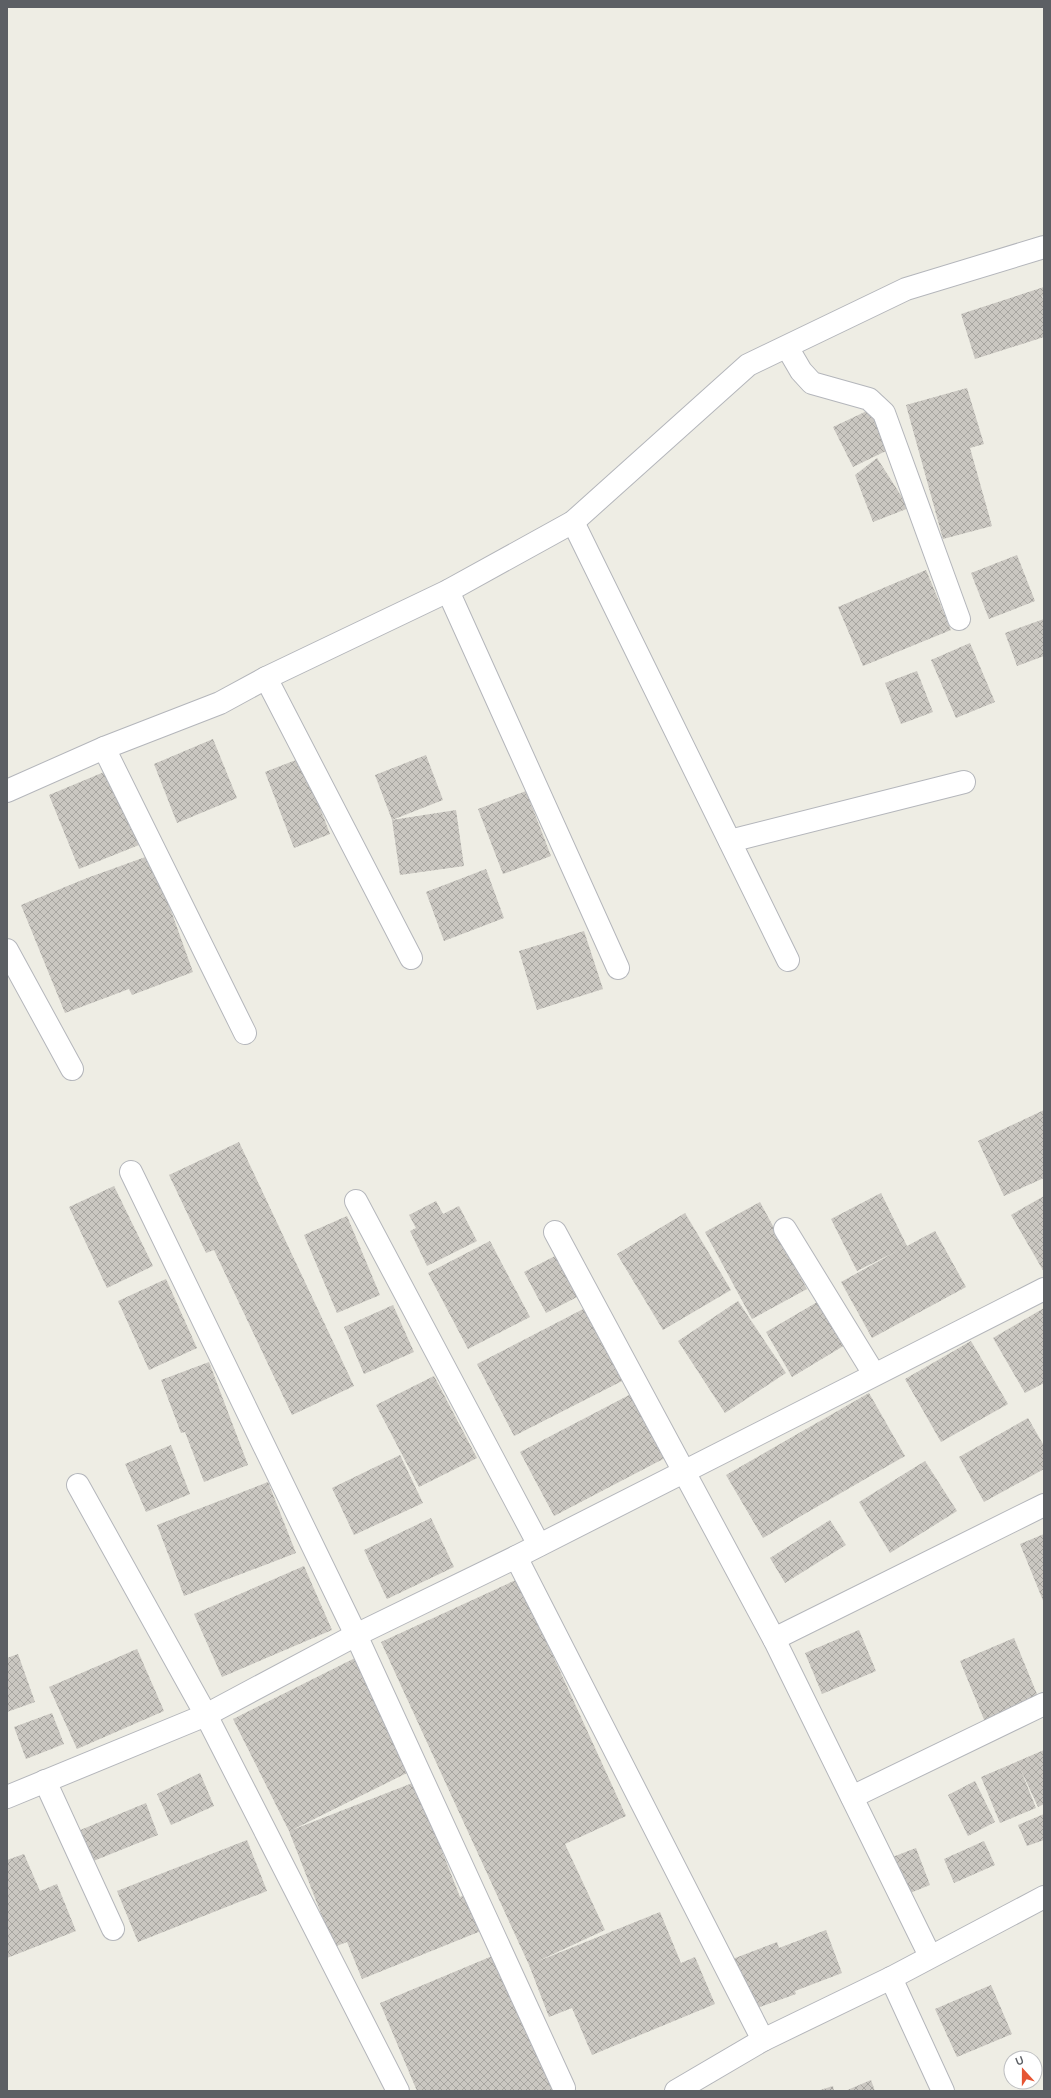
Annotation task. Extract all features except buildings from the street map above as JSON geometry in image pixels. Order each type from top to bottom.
[{"type":"street","points":[[7,791],[104,748],[220,703],[266,678],[448,590],[573,522],[748,365],[906,289],[1044,247]]},
{"type":"street","points":[[788,347],[801,371],[812,383],[869,399],[884,413],[959,619]]},
{"type":"street","points":[[573,522],[788,960]]},
{"type":"street","points":[[448,590],[618,968]]},
{"type":"street","points":[[266,678],[411,958]]},
{"type":"street","points":[[104,748],[244,1033]]},
{"type":"street","points":[[730,841],[964,782]]},
{"type":"street","points":[[7,950],[72,1069]]},
{"type":"street","points":[[131,1172],[356,1635],[564,2088]]},
{"type":"street","points":[[356,1201],[539,1546]]},
{"type":"street","points":[[785,1229],[874,1374]]},
{"type":"street","points":[[555,1232],[774,1639],[930,1956]]},
{"type":"street","points":[[7,1797],[206,1715],[356,1635],[539,1546],[874,1374],[1044,1289]]},
{"type":"street","points":[[78,1485],[206,1715],[398,2091]]},
{"type":"street","points":[[774,1639],[1044,1505]]},
{"type":"street","points":[[516,1557],[763,2040]]},
{"type":"street","points":[[852,1797],[1044,1704]]},
{"type":"street","points":[[45,1781],[114,1929]]},
{"type":"street","points":[[676,2091],[763,2040],[891,1978],[1044,1897]]},
{"type":"street","points":[[891,1978],[943,2091]]}]
